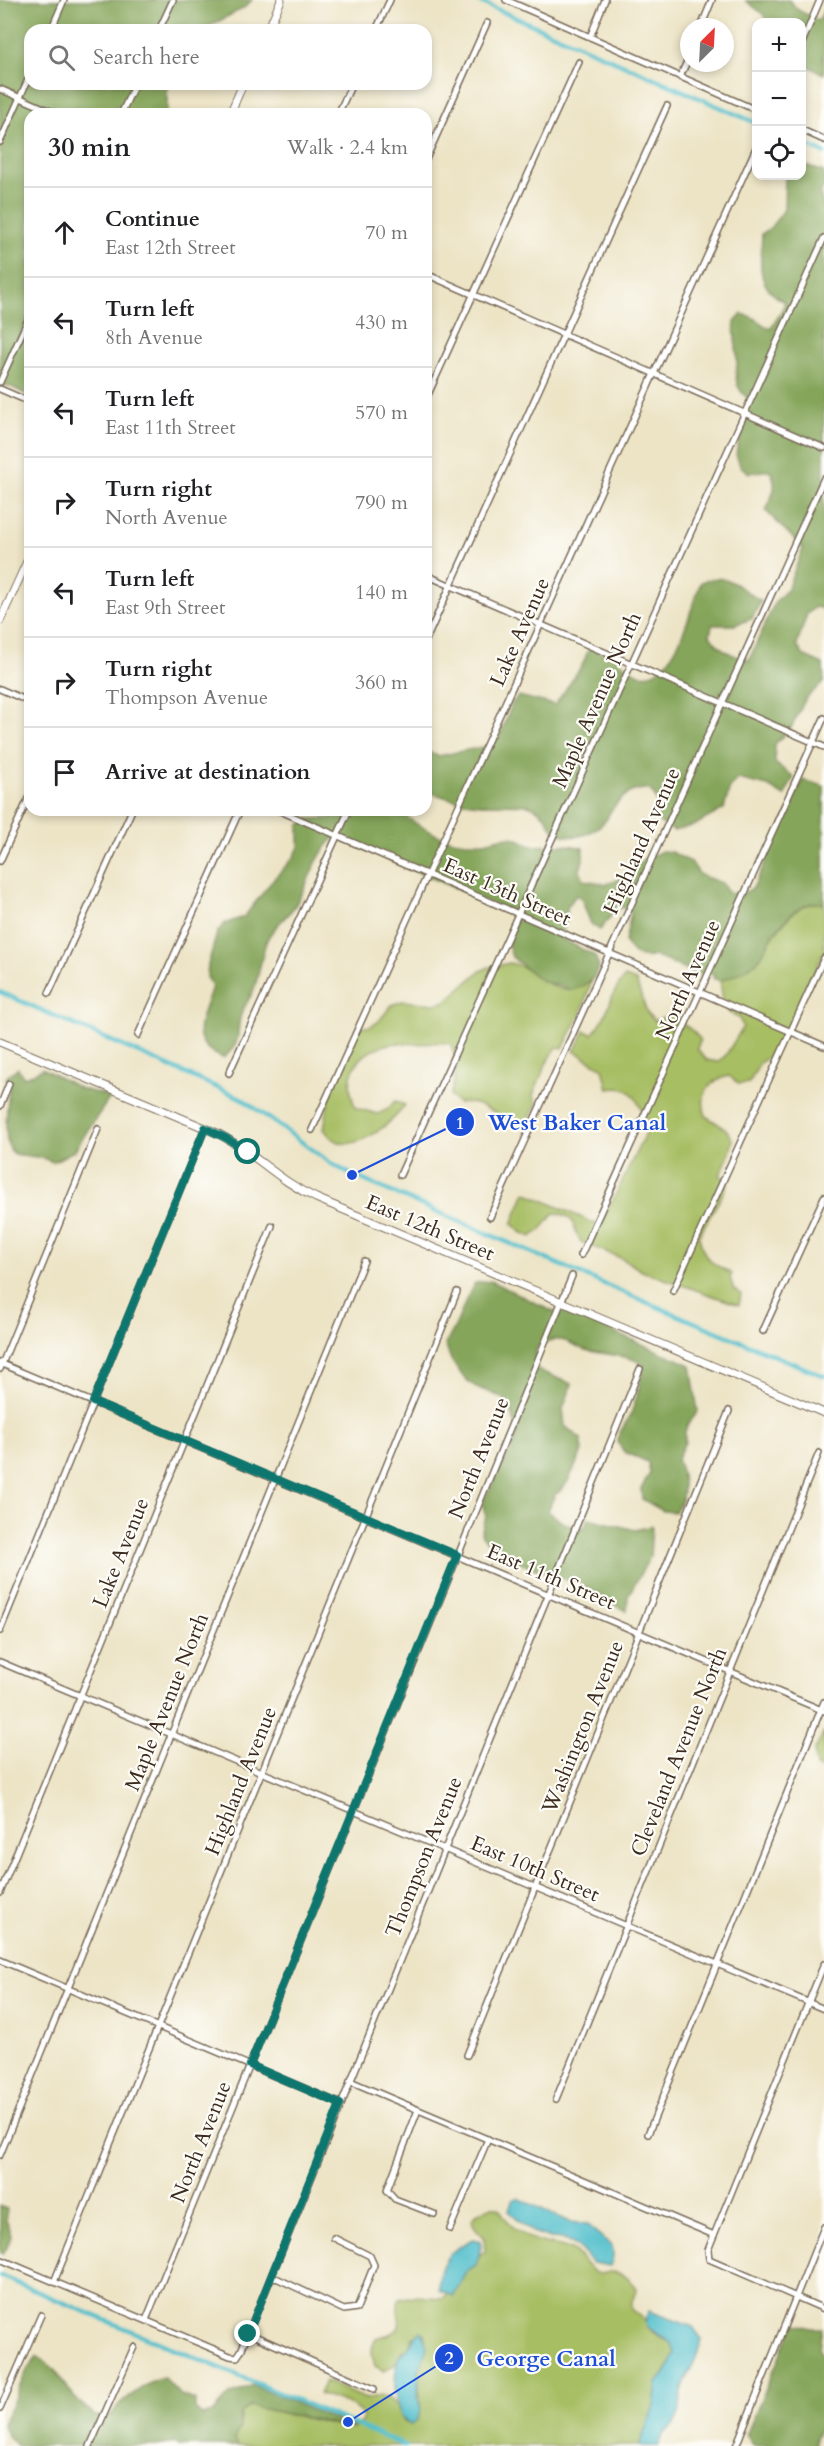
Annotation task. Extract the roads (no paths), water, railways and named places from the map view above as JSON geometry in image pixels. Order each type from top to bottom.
[{"type":"street","points":[[54,24],[64,0]]},
{"type":"street","points":[[162,24],[173,0]]},
{"type":"street","points":[[271,24],[281,0]]},
{"type":"street","points":[[379,24],[390,0]]},
{"type":"street","points":[[506,0],[752,108]]},
{"type":"street","points":[[590,37],[605,0]]},
{"type":"street","points":[[705,18],[712,0]]},
{"type":"street","points":[[806,32],[820,0]]},
{"type":"street","points":[[432,146],[488,22]]},
{"type":"street","points":[[432,386],[579,62]]},
{"type":"street","points":[[680,77],[682,72]]},
{"type":"street","points":[[0,89],[43,108]]},
{"type":"street","points":[[0,142],[24,89]]},
{"type":"street","points":[[124,108],[132,90]]},
{"type":"street","points":[[233,108],[240,90]]},
{"type":"street","points":[[341,108],[349,90]]},
{"type":"street","points":[[432,627],[668,106]]},
{"type":"street","points":[[806,132],[824,140]]},
{"type":"street","name":"Lake Avenue","points":[[312,1130],[752,157]]},
{"type":"street","name":"Maple Avenue North","points":[[400,1175],[824,238]]},
{"type":"street","points":[[432,277],[824,448]]},
{"type":"street","points":[[0,382],[24,328]]},
{"type":"street","points":[[0,389],[24,399]]},
{"type":"street","name":"Highland Avenue","points":[[490,1217],[824,478]]},
{"type":"street","points":[[0,621],[24,568]]},
{"type":"street","points":[[432,577],[824,747]]},
{"type":"street","points":[[0,689],[24,699]]},
{"type":"street","name":"North Avenue","points":[[581,1255],[824,718]]},
{"type":"street","points":[[0,861],[24,808]]},
{"type":"street","points":[[49,993],[129,816]]},
{"type":"street","points":[[138,1035],[237,816]]},
{"type":"street","name":"East 13th Street","points":[[292,816],[824,1046]]},
{"type":"street","points":[[229,1073],[346,816]]},
{"type":"street","points":[[673,1291],[824,958]]},
{"type":"street","name":"East 12th Street","points":[[0,1042],[205,1128],[237,1144],[297,1190],[824,1413]]},
{"type":"street","points":[[0,1106],[9,1084]]},
{"type":"street","points":[[0,1631],[205,1128]]},
{"type":"street","points":[[1,1365],[98,1129]]},
{"type":"street","points":[[764,1331],[824,1197]]},
{"type":"street","name":"Lake Avenue","points":[[0,1893],[272,1226]]},
{"type":"street","name":"Maple Avenue North","points":[[0,2155],[364,1261]]},
{"type":"street","name":"North Avenue","points":[[146,2320],[572,1276]]},
{"type":"street","name":"Highland Avenue","points":[[54,2282],[457,1292]]},
{"type":"street","name":"East 11th Street","points":[[1,1365],[823,1710]]},
{"type":"street","name":"Thompson Avenue","points":[[146,2320],[237,2357],[272,2276],[640,1369]]},
{"type":"street","name":"Washington Avenue","points":[[467,2055],[729,1411]]},
{"type":"street","name":"Cleveland Avenue North","points":[[556,2099],[819,1453]]},
{"type":"street","name":"East 10th Street","points":[[0,1662],[824,2009]]},
{"type":"street","points":[[648,2134],[823,1710],[824,1702]]},
{"type":"street","points":[[0,1960],[340,2104]]},
{"type":"street","points":[[824,1964],[708,2250],[709,2259],[824,2309]]},
{"type":"street","points":[[350,2081],[714,2235]]},
{"type":"street","points":[[418,2110],[387,2190],[395,2199],[434,2214]]},
{"type":"street","points":[[450,2229],[488,2139]]},
{"type":"street","points":[[736,2446],[824,2227]]},
{"type":"street","points":[[272,2276],[344,2310],[357,2308],[374,2265],[370,2256],[334,2238]]},
{"type":"street","points":[[0,2259],[146,2320]]},
{"type":"street","points":[[0,2409],[41,2315]]},
{"type":"street","points":[[248,2334],[374,2390]]},
{"type":"street","points":[[90,2446],[134,2347]]},
{"type":"water","points":[[518,2198],[569,2222],[588,2224],[611,2246],[613,2258],[610,2266],[593,2263],[578,2247],[565,2239],[550,2238],[533,2232],[509,2211],[512,2200]]},
{"type":"water","points":[[474,2239],[480,2241],[481,2248],[476,2265],[464,2275],[453,2296],[439,2290],[440,2272],[447,2258],[458,2247]]},
{"type":"water","points":[[649,2311],[693,2327],[701,2338],[698,2353],[682,2392],[677,2420],[662,2435],[659,2446],[639,2446],[654,2406],[657,2383],[666,2372],[675,2353],[667,2340],[648,2327],[646,2318]]},
{"type":"water","points":[[422,2331],[427,2347],[419,2371],[418,2396],[421,2410],[417,2420],[411,2424],[400,2413],[397,2404],[395,2385],[397,2366],[400,2355],[407,2350],[416,2334]]},
{"type":"waterway","points":[[476,0],[752,121]]},
{"type":"waterway","points":[[806,145],[824,153]]},
{"type":"waterway","points":[[0,992],[241,1098],[332,1164],[352,1175],[824,1376]]},
{"type":"waterway","points":[[0,2276],[406,2446]]},
{"type":"place","name":"West Baker Canal","points":[[352,1175]]},
{"type":"place","name":"George Canal","points":[[348,2422]]}]
